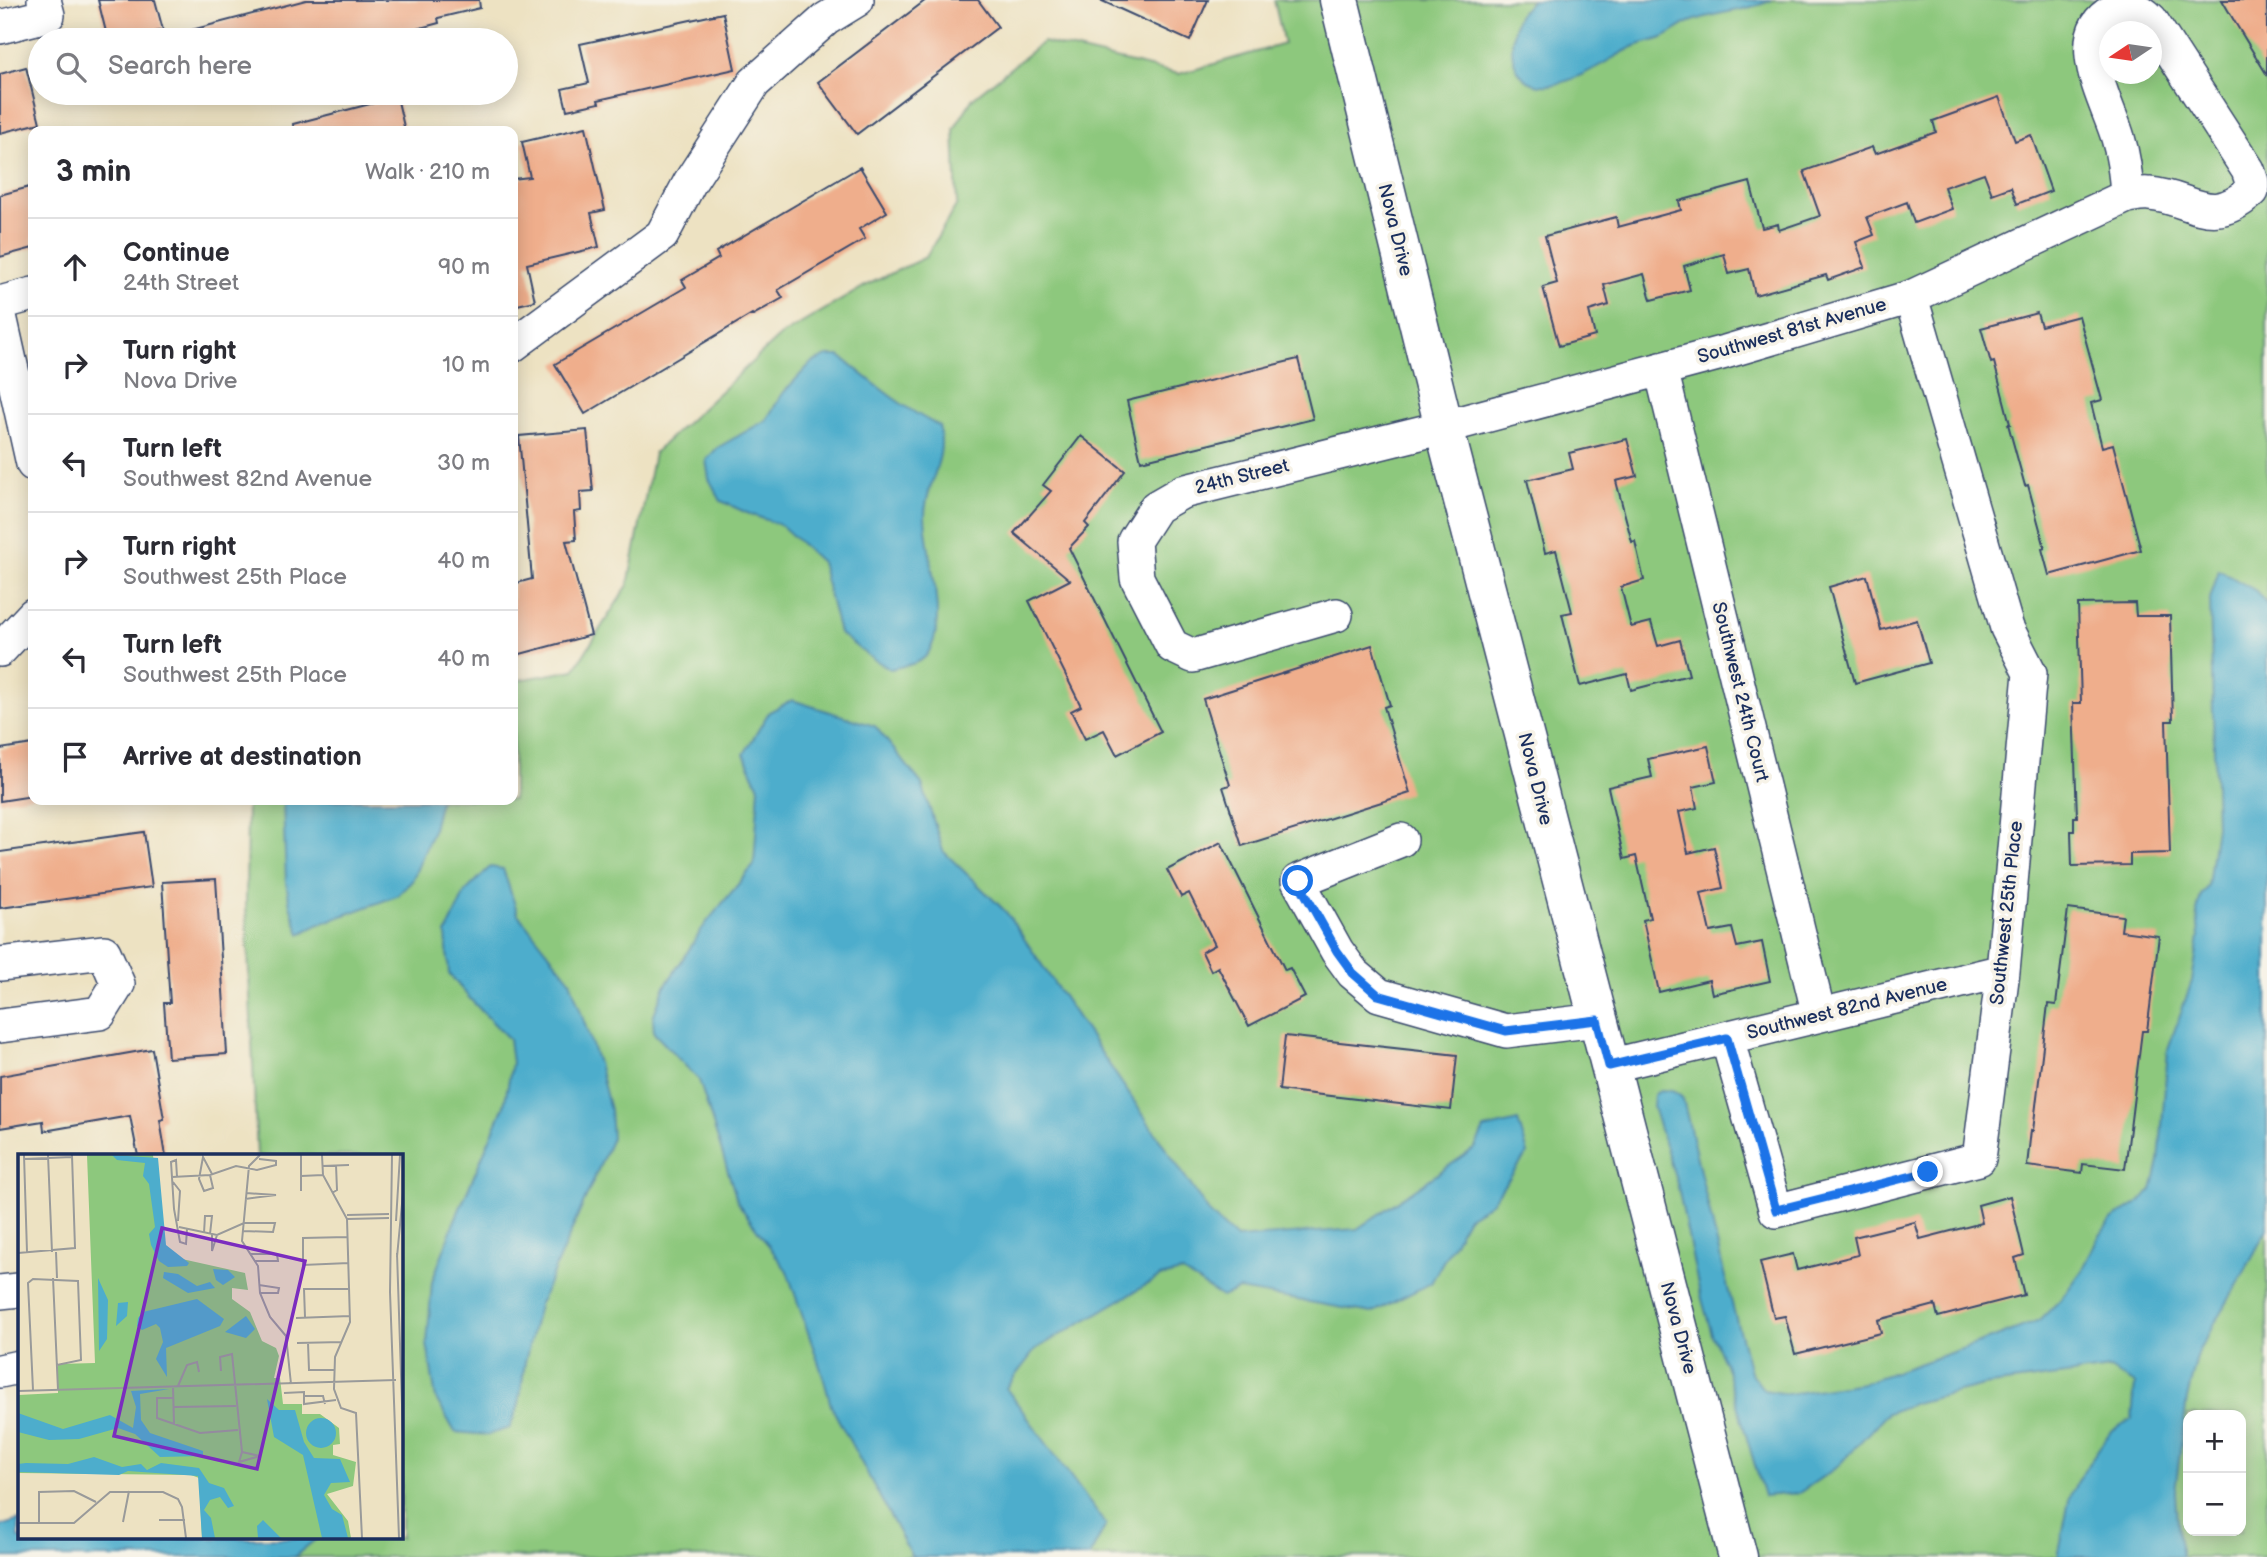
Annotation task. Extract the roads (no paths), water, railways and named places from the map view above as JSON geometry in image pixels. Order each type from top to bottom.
[{"type":"street","points":[[0,27],[48,15],[44,0]]},
{"type":"street","points":[[518,341],[662,235],[690,182],[754,83],[826,19],[857,0]]},
{"type":"street","name":"Nova Drive","points":[[1339,0],[1444,427],[1738,1557]]},
{"type":"street","name":"Southwest 81st Avenue","points":[[1444,427],[1661,369],[1910,297],[2127,196],[2147,194],[2169,198],[2203,210],[2221,209],[2238,203],[2252,191],[2248,170],[2151,20],[2140,10],[2127,6],[2104,17],[2095,29],[2091,41],[2094,65],[2121,148],[2126,170],[2127,196]]},
{"type":"street","points":[[0,303],[28,295]]},
{"type":"street","name":"Southwest 25th Place","points":[[1727,1038],[1776,1210],[1979,1159],[2003,971],[2030,674],[2007,628],[1910,297]]},
{"type":"street","points":[[0,316],[28,442]]},
{"type":"street","name":"Southwest 24th Court","points":[[1661,369],[1819,1015]]},
{"type":"street","name":"24th Street","points":[[1336,615],[1193,656],[1172,646],[1137,578],[1134,541],[1156,507],[1182,492],[1444,427]]},
{"type":"street","points":[[0,650],[28,620]]},
{"type":"street","points":[[1401,840],[1298,881],[1337,951],[1353,973],[1378,995],[1506,1031],[1597,1020]]},
{"type":"street","points":[[0,964],[104,952],[118,984],[100,1013],[0,1026]]},
{"type":"street","name":"Southwest 82nd Avenue","points":[[1609,1066],[2003,971]]},
{"type":"street","points":[[0,1292],[18,1290]]},
{"type":"street","points":[[0,1371],[18,1367]]},
{"type":"water","points":[[1532,0],[1772,0],[1690,22],[1662,38],[1631,48],[1585,73],[1550,85],[1534,84],[1521,75],[1513,58],[1516,20]]},
{"type":"water","points":[[827,356],[840,356],[900,403],[939,426],[941,450],[928,493],[925,515],[937,608],[936,627],[933,644],[925,657],[909,665],[890,669],[839,633],[821,562],[781,525],[721,501],[709,479],[706,460],[717,448],[766,420],[783,393],[811,363]]},
{"type":"water","points":[[2219,570],[2256,591],[2267,605],[2267,1229],[2198,1352],[2186,1410],[2183,1410],[2175,1491],[2182,1557],[2058,1557],[2070,1495],[2111,1431],[2132,1419],[2135,1384],[2110,1369],[1983,1386],[1887,1413],[1837,1467],[1799,1493],[1764,1496],[1725,1364],[1712,1335],[1698,1285],[1678,1187],[1653,1107],[1654,1095],[1660,1090],[1667,1090],[1683,1099],[1750,1372],[1764,1390],[1788,1394],[1863,1383],[2040,1320],[2062,1298],[2083,1269],[2110,1221],[2138,1203],[2152,1190],[2159,1162],[2168,1049],[2192,981],[2199,937],[2197,911],[2201,895],[2208,886],[2216,826],[2210,599]]},
{"type":"water","points":[[792,700],[875,726],[922,784],[943,851],[1006,912],[1211,1215],[1236,1238],[1357,1229],[1475,1148],[1484,1129],[1518,1121],[1528,1153],[1491,1203],[1468,1217],[1431,1283],[1372,1313],[1239,1290],[1222,1297],[1182,1272],[1160,1277],[1036,1349],[1006,1388],[1106,1525],[1089,1557],[912,1557],[831,1406],[787,1271],[738,1203],[699,1080],[654,1033],[653,1017],[664,988],[706,923],[754,865],[759,787],[744,754],[769,712]]},
{"type":"water","points":[[283,805],[439,805],[432,833],[412,881],[397,896],[317,925],[300,934],[290,905],[286,882]]},
{"type":"water","points":[[490,867],[503,869],[518,914],[570,980],[598,1063],[610,1110],[612,1138],[539,1305],[525,1362],[519,1404],[510,1428],[487,1435],[455,1432],[436,1399],[427,1344],[432,1282],[454,1222],[504,1106],[512,1063],[509,1039],[449,974],[446,934],[465,892]]},
{"type":"water","points":[[18,1520],[18,1540],[315,1540],[294,1557],[0,1557],[0,1526]]}]
